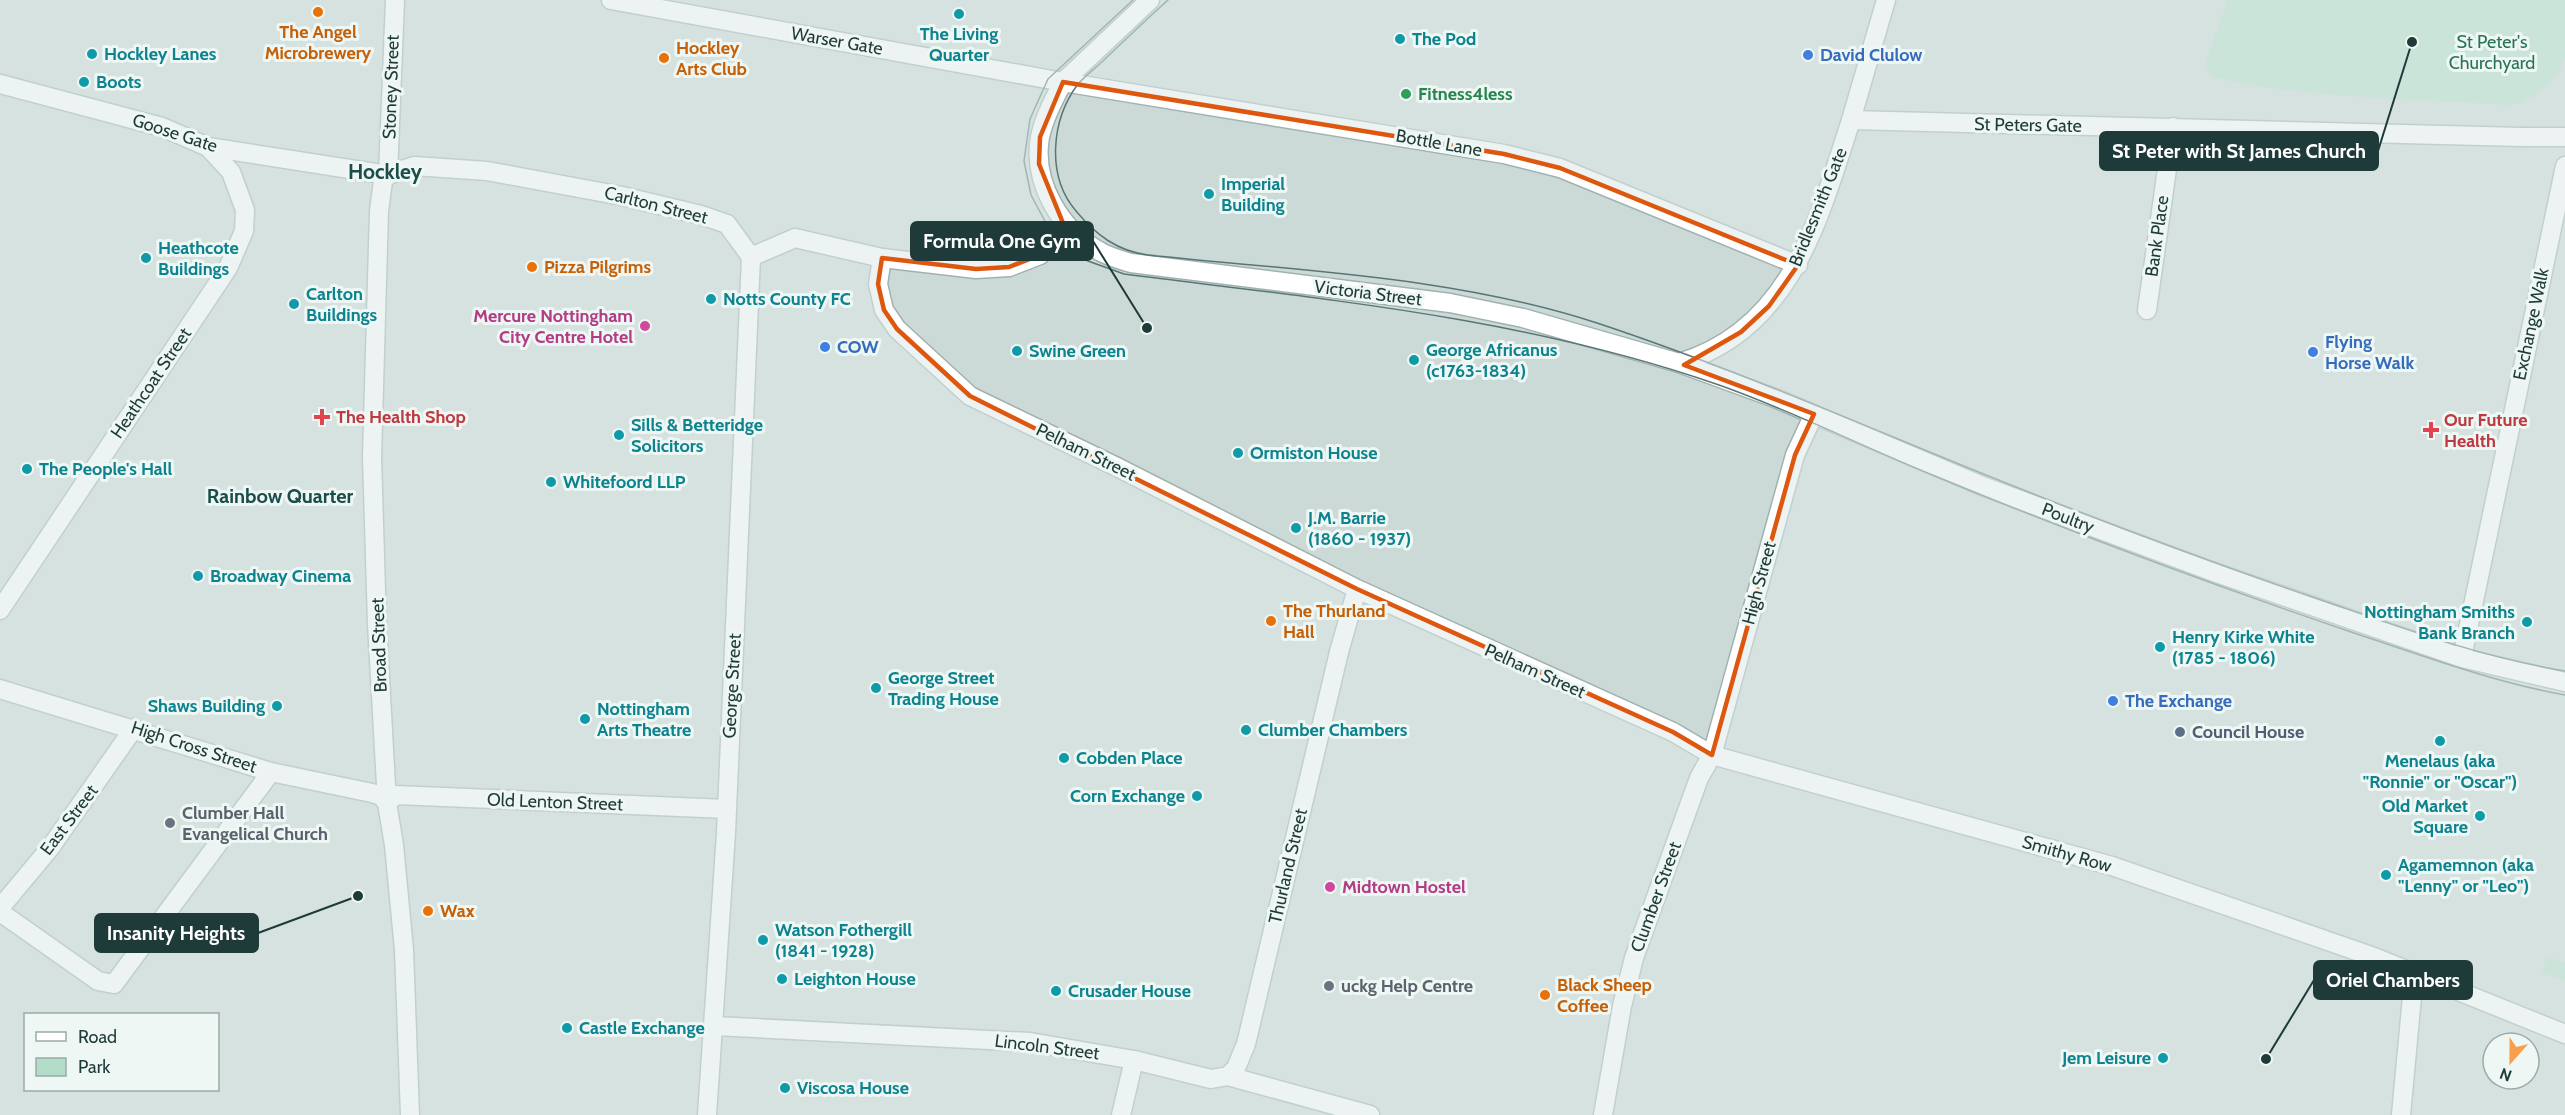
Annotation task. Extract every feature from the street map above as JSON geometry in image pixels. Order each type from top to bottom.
[{"type":"street","name":"Stoney Street","points":[[388,175],[395,0]]},
{"type":"street","name":"Warser Gate","points":[[611,0],[1063,82]]},
{"type":"street","points":[[751,257],[795,238],[882,258],[976,269],[1009,267],[1040,255],[1055,240],[1063,223],[1048,194],[1039,164],[1040,137],[1063,82],[1150,0]]},
{"type":"street","name":"Bridlesmith Gate","points":[[1679,363],[1697,358],[1741,332],[1769,306],[1798,265],[1827,193],[1886,0]]},
{"type":"street","name":"Bottle Lane","points":[[1063,82],[1504,154],[1560,168],[1798,265]]},
{"type":"street","name":"Goose Gate","points":[[0,84],[162,127],[208,147],[388,175]]},
{"type":"street","name":"St Peters Gate","points":[[1851,120],[2173,127],[2455,138],[2565,137]]},
{"type":"street","name":"Bank Place","points":[[2148,310],[2173,127]]},
{"type":"street","name":"Heathcoat Street","points":[[0,610],[221,278],[236,250],[244,231],[245,210],[231,172],[208,147]]},
{"type":"street","name":"Carlton Street","points":[[388,175],[414,166],[487,171],[622,196],[701,215],[727,224],[751,257]]},
{"type":"street","name":"Exchange Walk","points":[[2462,658],[2565,166]]},
{"type":"street","name":"Broad Street","points":[[388,175],[383,182],[379,211],[372,457],[387,803],[394,845],[404,950],[410,1115]]},
{"type":"street","name":"Victoria Street","points":[[1063,223],[1101,253],[1131,263],[1450,303],[1596,337],[1679,363]]},
{"type":"street","name":"George Street","points":[[707,1115],[715,1026],[727,809],[751,257]]},
{"type":"street","name":"Pelham Street","points":[[882,258],[878,284],[885,310],[897,329],[970,396],[1117,467],[1357,590],[1672,732],[1712,755]]},
{"type":"street","name":"Poultry","points":[[1679,363],[1814,414],[1985,487],[2089,526],[2462,658],[2565,682]]},
{"type":"street","name":"High Street","points":[[1712,755],[1795,455],[1814,414]]},
{"type":"street","name":"Thurland Street","points":[[1228,1076],[1236,1068],[1246,1044],[1339,652],[1357,590]]},
{"type":"street","name":"High Cross Street","points":[[0,689],[134,728],[271,772],[372,793],[381,796],[387,803]]},
{"type":"street","name":"East Street","points":[[0,910],[50,848],[134,728]]},
{"type":"street","name":"Smithy Row","points":[[1712,755],[2112,866],[2374,957],[2565,1034]]},
{"type":"street","name":"Clumber Street","points":[[1604,1115],[1622,1006],[1634,958],[1700,778],[1712,755]]},
{"type":"street","points":[[0,910],[98,981],[114,984],[271,772]]},
{"type":"street","name":"Old Lenton Street","points":[[387,803],[396,795],[727,809]]},
{"type":"street","points":[[2401,1115],[2414,975]]},
{"type":"street","name":"Lincoln Street","points":[[715,1026],[1030,1042],[1134,1060],[1211,1079],[1228,1076],[1327,1109],[1370,1115]]},
{"type":"street","points":[[1121,1115],[1134,1060]]},
{"type":"highlighted area","points":[[1063,82],[1504,154],[1560,168],[1798,265],[1769,306],[1741,332],[1684,365],[1814,414],[1795,455],[1712,755],[1673,732],[1357,589],[970,396],[897,329],[884,310],[878,284],[882,258],[976,269],[1009,267],[1040,255],[1063,223],[1039,164],[1040,137]]},
{"type":"shaded area","points":[[0,0],[2565,0],[2565,1115],[0,1115]]},
{"type":"green space","name":"St Peter's Churchyard","points":[[2228,0],[2565,0],[2565,58],[2557,74],[2543,89],[2518,103],[2509,105],[2322,94],[2249,84],[2212,77],[2204,67]]},
{"type":"green space","points":[[2547,957],[2565,963],[2565,981],[2542,973]]},
{"type":"tram line","points":[[1133,0],[1048,79],[1030,119],[1024,161],[1031,195],[1055,240],[1088,261],[1124,274],[1350,303],[1498,327],[1646,362],[1747,395],[1908,465],[2196,577],[2459,668],[2538,690],[2565,695]]},
{"type":"tram line","points":[[1168,0],[1078,84],[1062,114],[1058,131],[1056,165],[1066,197],[1091,227],[1117,246],[1148,255],[1375,277],[1431,285],[1543,307],[1647,340],[1745,377],[2027,491],[2232,569],[2438,640],[2501,658],[2565,671]]},
{"type":"place","name":"The Angel Microbrewery","points":[[318,12]]},
{"type":"place","name":"The Living Quarter","points":[[959,14]]},
{"type":"place","name":"The Pod","points":[[1400,39]]},
{"type":"place","name":"St Peter with St James Church","points":[[2412,42]]},
{"type":"place","name":"Hockley Lanes","points":[[92,54]]},
{"type":"place","name":"David Clulow","points":[[1808,55]]},
{"type":"place","name":"Hockley Arts Club","points":[[664,58]]},
{"type":"place","name":"Boots","points":[[84,82]]},
{"type":"place","name":"Fitness4less","points":[[1406,94]]},
{"type":"place","name":"Imperial Building","points":[[1209,194]]},
{"type":"place","name":"Heathcote Buildings","points":[[146,258]]},
{"type":"place","name":"Pizza Pilgrims","points":[[532,267]]},
{"type":"place","name":"Notts County FC","points":[[711,299]]},
{"type":"place","name":"Carlton Buildings","points":[[294,304]]},
{"type":"place","name":"Mercure Nottingham City Centre Hotel","points":[[645,326]]},
{"type":"place","name":"Formula One Gym","points":[[1147,328]]},
{"type":"place","name":"COW","points":[[825,347]]},
{"type":"place","name":"Swine Green","points":[[1017,351]]},
{"type":"place","name":"Flying Horse Walk","points":[[2313,352]]},
{"type":"place","name":"George Africanus (c1763-1834)","points":[[1414,360]]},
{"type":"place","name":"The Health Shop","points":[[322,417]]},
{"type":"place","name":"Our Future Health","points":[[2431,430]]},
{"type":"place","name":"Sills & Betteridge Solicitors","points":[[619,435]]},
{"type":"place","name":"Ormiston House","points":[[1238,453]]},
{"type":"place","name":"The People's Hall","points":[[27,469]]},
{"type":"place","name":"Whitefoord LLP","points":[[551,482]]},
{"type":"place","name":"J.M. Barrie (1860 - 1937)","points":[[1296,528]]},
{"type":"place","name":"Broadway Cinema","points":[[198,576]]},
{"type":"place","name":"The Thurland Hall","points":[[1271,621]]},
{"type":"place","name":"Nottingham Smiths Bank Branch","points":[[2527,622]]},
{"type":"place","name":"Henry Kirke White (1785 - 1806)","points":[[2160,647]]},
{"type":"place","name":"George Street Trading House","points":[[876,688]]},
{"type":"place","name":"The Exchange","points":[[2113,701]]},
{"type":"place","name":"Shaws Building","points":[[277,706]]},
{"type":"place","name":"Nottingham Arts Theatre","points":[[585,719]]},
{"type":"place","name":"Clumber Chambers","points":[[1246,730]]},
{"type":"place","name":"Council House","points":[[2180,732]]},
{"type":"place","name":"Menelaus (aka \"Ronnie\" or \"Oscar\")","points":[[2440,741]]},
{"type":"place","name":"Cobden Place","points":[[1064,758]]},
{"type":"place","name":"Corn Exchange","points":[[1197,796]]},
{"type":"place","name":"Old Market Square","points":[[2480,816]]},
{"type":"place","name":"Clumber Hall Evangelical Church","points":[[170,823]]},
{"type":"place","name":"Agamemnon (aka \"Lenny\" or \"Leo\")","points":[[2386,875]]},
{"type":"place","name":"Midtown Hostel","points":[[1330,887]]},
{"type":"place","name":"Insanity Heights","points":[[358,896]]},
{"type":"place","name":"Wax","points":[[428,911]]},
{"type":"place","name":"Watson Fothergill (1841 - 1928)","points":[[763,940]]},
{"type":"place","name":"Leighton House","points":[[782,979]]},
{"type":"place","name":"uckg Help Centre","points":[[1329,986]]},
{"type":"place","name":"Crusader House","points":[[1056,991]]},
{"type":"place","name":"Black Sheep Coffee","points":[[1545,995]]},
{"type":"place","name":"Castle Exchange","points":[[567,1028]]},
{"type":"place","name":"Jem Leisure","points":[[2163,1058]]},
{"type":"place","name":"Oriel Chambers","points":[[2266,1059]]},
{"type":"place","name":"Viscosa House","points":[[785,1088]]},
{"type":"district","name":"Hockley","points":[[385,171]]},
{"type":"district","name":"Rainbow Quarter","points":[[280,496]]}]
